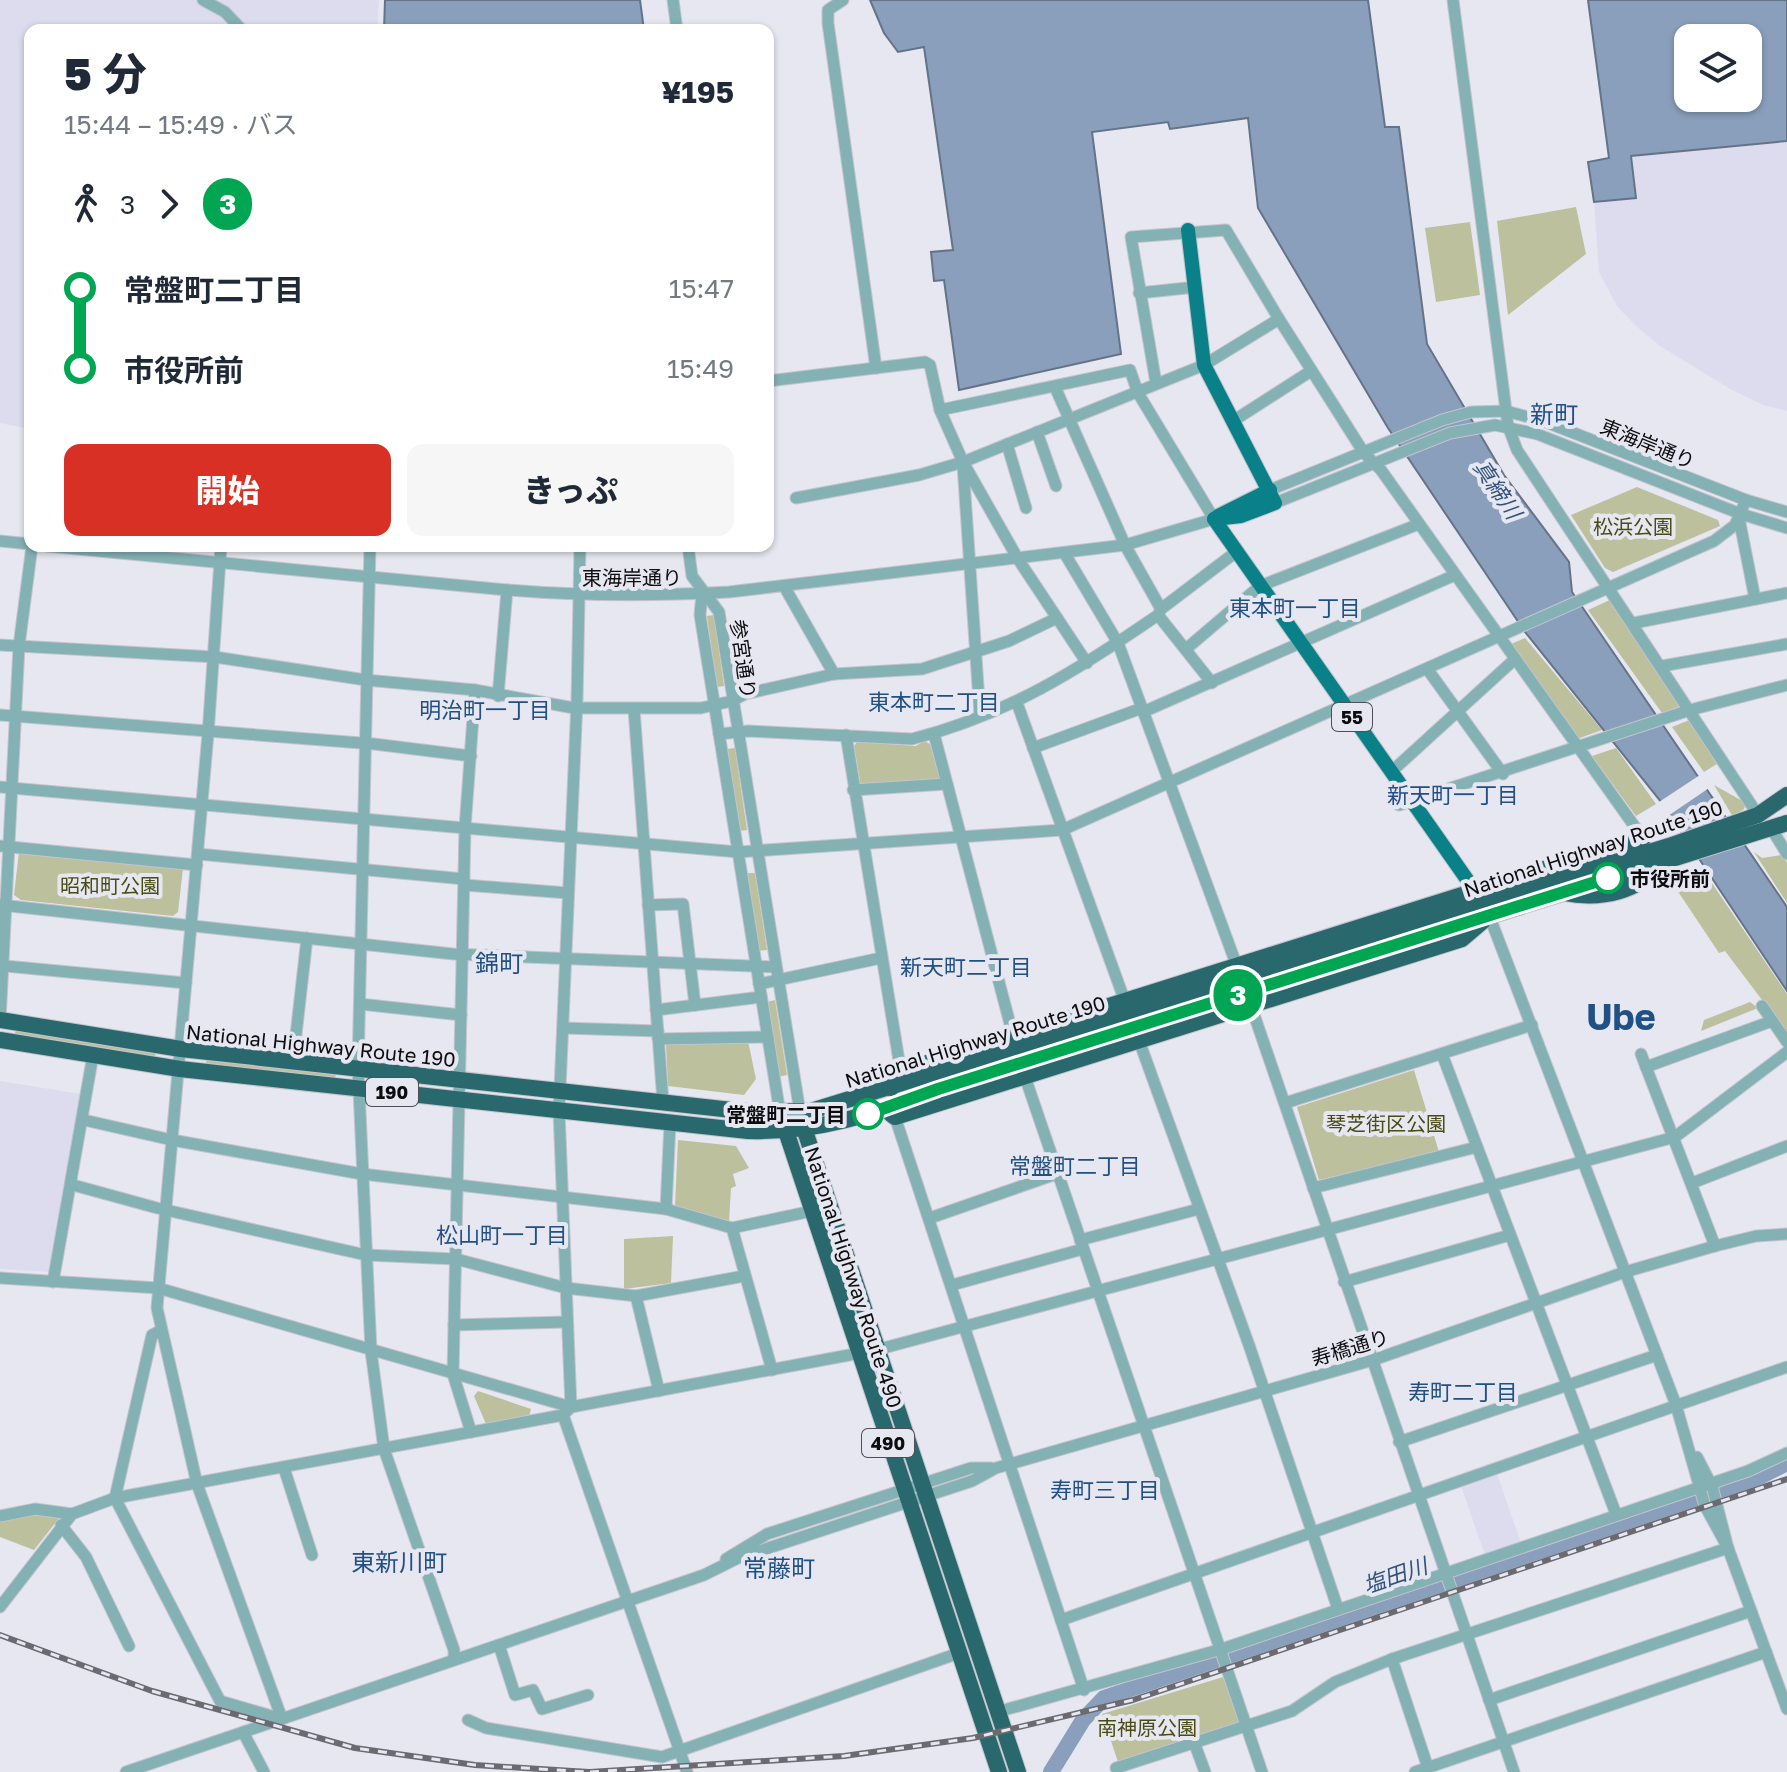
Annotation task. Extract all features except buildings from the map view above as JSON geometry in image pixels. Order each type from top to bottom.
[{"type":"highway","name":"National Highway Route 190","points":[[1740,830],[1787,795]]},
{"type":"highway","points":[[1758,815],[1787,806]]},
{"type":"highway","name":"National Highway Route 190","points":[[0,1040],[180,1069],[670,1123],[785,1132],[803,1130],[894,1110],[1019,1056],[1654,850],[1688,847],[1740,830],[1781,832]]},
{"type":"highway","name":"National Highway Route 190","points":[[1483,903],[1562,893],[1654,850]]},
{"type":"highway","points":[[1019,1056],[1244,985],[1483,903]]},
{"type":"highway","name":"National Highway Route 190","points":[[0,1020],[181,1049],[780,1113],[800,1112],[891,1088],[907,1077],[1019,1056]]},
{"type":"highway","name":"National Highway Route 490","points":[[800,1112],[803,1130],[1018,1772]]},
{"type":"highway","name":"National Highway Route 490","points":[[780,1113],[999,1772]]},
{"type":"main road","points":[[1188,230],[1204,365],[1272,497],[1214,519]]},
{"type":"main road","name":"55","points":[[1214,519],[1391,772],[1406,803],[1483,903]]},
{"type":"street","points":[[203,0],[225,12],[236,24]]},
{"type":"street","points":[[673,0],[676,24]]},
{"type":"street","points":[[843,0],[828,10],[828,23],[876,368]]},
{"type":"street","points":[[1453,0],[1508,426],[1517,450],[1758,815]]},
{"type":"street","points":[[1156,383],[1131,237],[1188,230],[1226,230],[1364,453],[1419,524],[1654,850]]},
{"type":"street","points":[[1139,293],[1196,287]]},
{"type":"street","points":[[796,498],[919,475],[963,462],[1204,365],[1279,319]]},
{"type":"street","points":[[774,380],[930,365],[940,410],[963,462],[1018,559],[1087,663]]},
{"type":"street","points":[[940,410],[1130,370],[1138,393],[1214,519]]},
{"type":"street","points":[[1233,421],[1311,371]]},
{"type":"street","points":[[1055,387],[1066,419],[1159,612],[1212,683]]},
{"type":"street","name":"東海岸通り","points":[[1272,497],[1391,439],[1471,412],[1506,411],[1543,421],[1746,500],[1787,512]]},
{"type":"street","name":"東海岸通り","points":[[1272,497],[1373,464],[1450,433],[1478,427],[1508,426],[1537,434],[1740,516],[1787,528]]},
{"type":"street","points":[[1037,432],[1056,486]]},
{"type":"street","points":[[1007,444],[1026,508]]},
{"type":"street","points":[[963,462],[980,716]]},
{"type":"street","points":[[6,788],[738,852],[1062,830],[1714,541],[1726,533],[1740,516],[1746,500]]},
{"type":"street","points":[[1740,516],[1755,599]]},
{"type":"street","name":"東海岸通り","points":[[102,552],[507,590],[581,595],[702,594],[1065,554],[1125,545],[1214,519]]},
{"type":"street","points":[[1186,649],[1260,586],[1419,524]]},
{"type":"street","points":[[0,541],[24,544]]},
{"type":"street","points":[[0,1020],[5,966],[6,788],[30,552]]},
{"type":"street","points":[[222,552],[223,565],[180,1069],[158,1288],[160,1331],[197,1484],[282,1719]]},
{"type":"street","points":[[370,552],[358,1068],[371,1351],[384,1449],[454,1659]]},
{"type":"street","points":[[580,552],[581,595],[559,1090],[567,1411],[687,1772]]},
{"type":"street","points":[[689,552],[692,576],[702,594]]},
{"type":"street","points":[[719,734],[736,731],[912,739],[934,734],[1017,703],[1087,663],[1118,643],[1236,552]]},
{"type":"street","points":[[1065,554],[1118,643],[1143,710],[1244,985],[1514,1772]]},
{"type":"street","points":[[1033,748],[1212,683],[1455,575]]},
{"type":"street","points":[[784,586],[834,674]]},
{"type":"street","points":[[498,696],[507,590]]},
{"type":"street","points":[[1634,623],[1787,593]]},
{"type":"street","name":"参宮通り","points":[[702,594],[719,612],[800,1112]]},
{"type":"street","name":"参宮通り","points":[[702,594],[700,615],[780,1113]]},
{"type":"street","points":[[0,645],[215,657],[366,680],[475,690],[574,708],[634,709],[732,701],[745,694],[834,674],[922,669],[1009,641],[1057,618]]},
{"type":"street","points":[[1662,666],[1787,644]]},
{"type":"street","points":[[1391,772],[1515,659]]},
{"type":"street","points":[[1428,670],[1503,774]]},
{"type":"street","points":[[1406,803],[1610,739],[1690,710],[1787,685]]},
{"type":"street","points":[[471,1432],[453,1374],[465,828],[475,690]]},
{"type":"street","points":[[1017,703],[1218,1260],[1310,1535],[1338,1609]]},
{"type":"street","points":[[634,709],[663,1102]]},
{"type":"street","points":[[0,715],[208,734],[365,746],[374,744],[471,756]]},
{"type":"street","points":[[934,734],[1019,1056],[1262,1772]]},
{"type":"street","points":[[846,735],[881,958],[907,1077]]},
{"type":"street","points":[[853,790],[947,784]]},
{"type":"street","points":[[1781,832],[1787,854]]},
{"type":"street","points":[[5,847],[362,869],[568,893]]},
{"type":"street","points":[[1483,903],[1676,1405],[1701,1493],[1728,1548]]},
{"type":"street","points":[[648,905],[683,904],[695,1005]]},
{"type":"street","points":[[4,906],[462,955],[775,967]]},
{"type":"street","points":[[293,1061],[307,938]]},
{"type":"street","points":[[656,1010],[695,1005],[760,990],[778,981],[881,958]]},
{"type":"street","points":[[5,966],[186,983]]},
{"type":"street","points":[[360,1004],[461,1015]]},
{"type":"street","points":[[1762,1006],[1787,1042]]},
{"type":"street","points":[[1646,1067],[1772,1021]]},
{"type":"street","points":[[1285,1103],[1532,1025]]},
{"type":"street","points":[[563,1028],[658,1035],[768,1037]]},
{"type":"street","points":[[0,1607],[72,1514],[115,1498],[384,1449],[659,1391],[859,1354],[1097,1289],[1218,1260],[1675,1137],[1787,1052]]},
{"type":"street","points":[[1442,1054],[1616,1514]]},
{"type":"street","points":[[1641,1054],[1715,1246]]},
{"type":"street","points":[[53,1282],[73,1185],[93,1055]]},
{"type":"street","points":[[894,1110],[1084,1690]]},
{"type":"street","points":[[84,1120],[172,1140],[362,1174],[666,1209],[732,1228],[812,1211]]},
{"type":"street","points":[[666,1209],[670,1123]]},
{"type":"street","points":[[1692,1183],[1787,1146]]},
{"type":"street","points":[[1313,1188],[1477,1147]]},
{"type":"street","points":[[930,1218],[1059,1173]]},
{"type":"street","points":[[73,1185],[167,1210],[366,1255],[456,1259],[566,1288],[636,1296],[744,1276]]},
{"type":"street","points":[[952,1285],[1199,1209]]},
{"type":"street","points":[[732,1228],[772,1370]]},
{"type":"street","name":"寿橋通り","points":[[126,1772],[704,1575],[738,1558],[923,1490],[971,1468],[996,1468],[1373,1360],[1625,1272],[1715,1246],[1756,1236],[1787,1234]]},
{"type":"street","points":[[1344,1282],[1510,1235]]},
{"type":"street","points":[[0,1278],[158,1288],[453,1374],[567,1411]]},
{"type":"street","points":[[636,1296],[659,1391]]},
{"type":"street","points":[[454,1325],[567,1322]]},
{"type":"street","points":[[160,1331],[152,1335],[115,1498],[220,1701],[282,1719]]},
{"type":"street","points":[[1399,1442],[1568,1388],[1657,1355]]},
{"type":"street","points":[[1061,1620],[1787,1367]]},
{"type":"street","points":[[1689,1443],[1713,1489],[1728,1548],[1787,1709]]},
{"type":"street","points":[[997,1712],[1224,1655],[1338,1609],[1616,1514],[1713,1489],[1787,1453]]},
{"type":"street","points":[[284,1468],[312,1555]]},
{"type":"street","points":[[0,1516],[35,1509],[72,1514]]},
{"type":"street","points":[[61,1525],[86,1557],[129,1646]]},
{"type":"street","points":[[1116,1768],[1292,1711],[1335,1682],[1392,1659],[1728,1548]]},
{"type":"street","points":[[1489,1700],[1751,1611]]},
{"type":"street","points":[[499,1645],[515,1695],[533,1690],[542,1709],[588,1695]]},
{"type":"street","points":[[1392,1659],[1422,1770],[1766,1652]]},
{"type":"street","points":[[468,1720],[486,1728],[649,1758],[662,1757],[959,1653]]},
{"type":"street","points":[[243,1732],[264,1772]]},
{"type":"street","points":[[1194,1742],[1205,1772]]},
{"type":"street","points":[[1143,1760],[1148,1772]]},
{"type":"shaded area","points":[[0,0],[379,0],[377,24],[24,24],[24,428],[0,423]]},
{"type":"shaded area","points":[[1787,141],[1787,411],[1763,405],[1732,390],[1660,346],[1617,306],[1599,272],[1594,202],[1636,197],[1630,157]]},
{"type":"shaded area","points":[[0,1081],[81,1094],[50,1272],[0,1269]]},
{"type":"shaded area","points":[[1497,1474],[1521,1543],[1485,1555],[1461,1486]]},
{"type":"green space","points":[[1576,207],[1586,254],[1508,315],[1497,221]]},
{"type":"green space","points":[[1470,222],[1480,295],[1436,302],[1425,228]]},
{"type":"green space","name":"松浜公園","points":[[1637,487],[1718,520],[1720,526],[1613,572],[1605,568],[1571,515]]},
{"type":"green space","points":[[1612,599],[1681,706],[1662,713],[1588,610]]},
{"type":"green space","points":[[714,615],[724,686],[717,687],[707,616]]},
{"type":"green space","points":[[1525,638],[1602,730],[1577,739],[1511,644]]},
{"type":"green space","points":[[1692,719],[1720,762],[1704,772],[1672,727]]},
{"type":"green space","points":[[924,741],[930,744],[940,779],[937,783],[861,787],[854,746],[857,742],[916,746]]},
{"type":"green space","points":[[735,748],[747,830],[739,831],[727,749]]},
{"type":"green space","points":[[1616,748],[1656,804],[1636,816],[1592,756]]},
{"type":"green space","points":[[1714,785],[1746,803],[1744,809],[1733,817]]},
{"type":"green space","name":"昭和町公園","points":[[19,852],[183,868],[178,912],[173,916],[21,900],[14,895]]},
{"type":"green space","points":[[1754,852],[1762,858],[1782,855],[1787,863],[1787,903]]},
{"type":"green space","points":[[1701,867],[1787,994],[1787,1033],[1725,951],[1719,953],[1675,887],[1686,872]]},
{"type":"green space","points":[[746,873],[755,873],[767,950],[758,951]]},
{"type":"green space","points":[[775,1000],[787,1075],[778,1077],[767,1002]]},
{"type":"green space","points":[[1750,1002],[1758,1008],[1701,1031],[1704,1020]]},
{"type":"green space","points":[[17,1030],[156,1051],[155,1058],[14,1034]]},
{"type":"green space","points":[[671,1041],[748,1041],[756,1079],[744,1095],[668,1086],[666,1045]]},
{"type":"green space","points":[[207,1058],[336,1073],[335,1079],[206,1064]]},
{"type":"green space","name":"琴芝街区公園","points":[[1414,1070],[1439,1152],[1319,1180],[1297,1107]]},
{"type":"green space","points":[[678,1140],[736,1146],[749,1168],[733,1174],[736,1186],[731,1188],[729,1223],[675,1206]]},
{"type":"green space","points":[[673,1236],[671,1283],[624,1289],[624,1239]]},
{"type":"green space","points":[[478,1391],[531,1409],[529,1417],[486,1424],[474,1396]]},
{"type":"green space","points":[[26,1514],[60,1517],[34,1550],[0,1537],[0,1518]]},
{"type":"green space","name":"南神原公園","points":[[1223,1677],[1239,1723],[1119,1765],[1102,1714]]},
{"type":"water","points":[[385,0],[640,0],[643,24],[384,24]]},
{"type":"water","name":"真締川","points":[[870,0],[1368,0],[1385,127],[1399,127],[1427,344],[1504,475],[1569,562],[1572,592],[1787,907],[1787,991],[1662,803],[1525,632],[1388,428],[1258,208],[1248,118],[1170,129],[1168,122],[1092,132],[1121,354],[959,390],[944,280],[934,281],[931,252],[953,250],[924,47],[898,52],[884,33]]},
{"type":"water","points":[[1588,0],[1787,0],[1787,141],[1631,156],[1636,198],[1594,202],[1588,162],[1609,158]]},
{"type":"pier","points":[[1703,773],[1712,786],[1668,816],[1659,802]]},
{"type":"waterway","name":"塩田川","points":[[1051,1772],[1083,1720],[1104,1698],[1759,1477],[1787,1463]]},
{"type":"railway","points":[[590,1772],[844,1756],[973,1738],[1133,1700],[1787,1479]]},
{"type":"railway","points":[[0,1635],[152,1691],[355,1748],[475,1765],[589,1772]]},
{"type":"bus line","name":"3","points":[[868,1114],[938,1089],[1608,878]]},
{"type":"place","name":"市役所前","points":[[1608,878]]},
{"type":"place","name":"常盤町二丁目","points":[[868,1114]]},
{"type":"district","name":"新町","points":[[1554,413]]},
{"type":"district","name":"東本町一丁目","points":[[1295,607]]},
{"type":"district","name":"東本町二丁目","points":[[934,701]]},
{"type":"district","name":"明治町一丁目","points":[[485,709]]},
{"type":"district","name":"新天町一丁目","points":[[1453,794]]},
{"type":"district","name":"錦町","points":[[499,962]]},
{"type":"district","name":"新天町二丁目","points":[[966,966]]},
{"type":"district","name":"Ube","points":[[1621,1016]]},
{"type":"district","name":"常盤町二丁目","points":[[1075,1165]]},
{"type":"district","name":"松山町一丁目","points":[[502,1234]]},
{"type":"district","name":"寿町二丁目","points":[[1463,1391]]},
{"type":"district","name":"寿町三丁目","points":[[1105,1489]]},
{"type":"district","name":"東新川町","points":[[399,1561]]},
{"type":"district","name":"常藤町","points":[[779,1567]]}]
